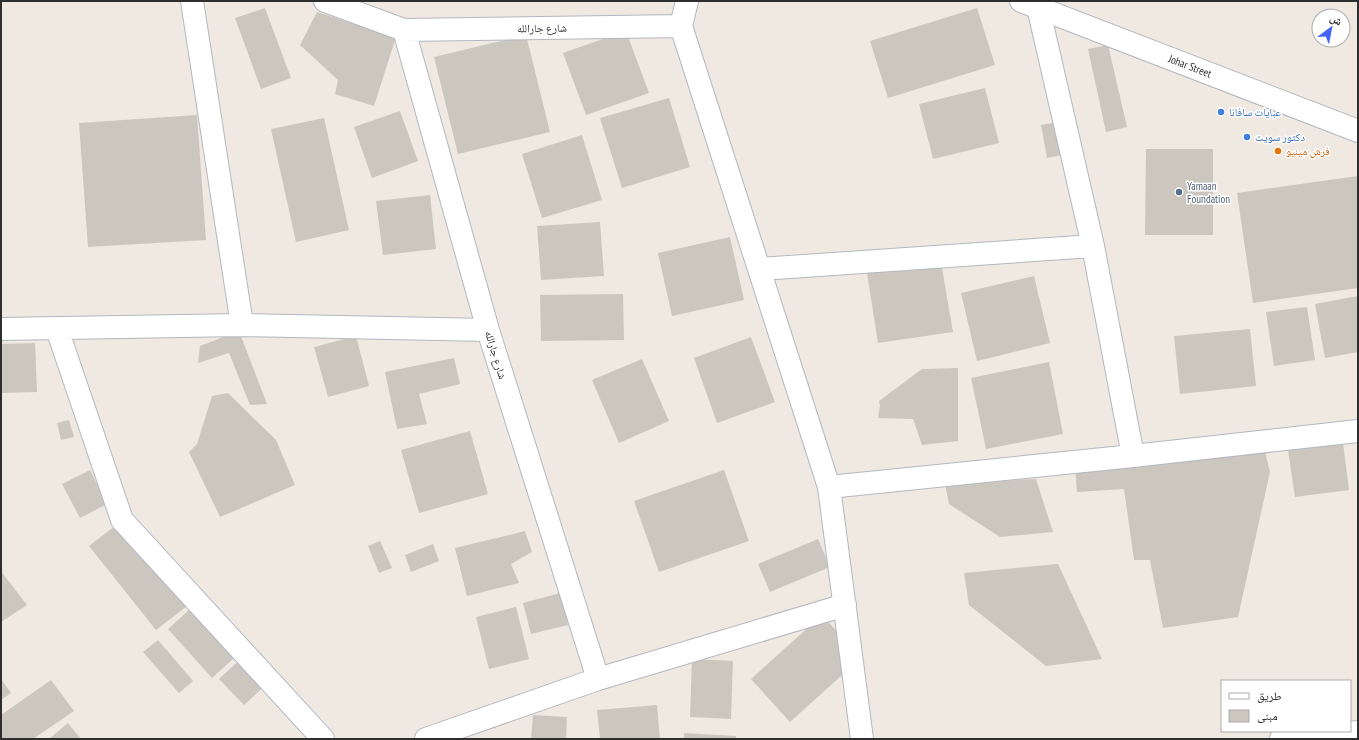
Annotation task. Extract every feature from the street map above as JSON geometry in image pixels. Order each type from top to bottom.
[{"type":"street","points":[[192,1],[242,324]]},
{"type":"street","name":"شارع جارالله","points":[[325,1],[404,30],[681,26]]},
{"type":"street","points":[[687,1],[681,26],[829,487],[862,739]]},
{"type":"street","points":[[1030,4],[1093,246],[1133,456]]},
{"type":"street","name":"Johar Street","points":[[1030,4],[1358,131]]},
{"type":"street","name":"شارع جارالله","points":[[404,30],[488,330],[598,678]]},
{"type":"street","points":[[760,269],[1093,246]]},
{"type":"street","points":[[1,329],[242,324],[488,330]]},
{"type":"street","points":[[56,329],[122,520],[323,739]]},
{"type":"street","points":[[829,487],[1133,456],[1358,430]]},
{"type":"street","points":[[426,739],[598,678],[845,604]]},
{"type":"street","points":[[1281,739],[1358,732]]},
{"type":"building","points":[[265,8],[291,78],[261,89],[235,18]]},
{"type":"building","points":[[977,8],[995,65],[888,98],[870,41]]},
{"type":"building","points":[[317,12],[396,37],[374,106],[335,94],[338,80],[300,45]]},
{"type":"building","points":[[626,31],[649,93],[586,115],[563,53]]},
{"type":"building","points":[[526,35],[550,132],[458,154],[434,57]]},
{"type":"building","points":[[1108,45],[1127,127],[1106,132],[1088,49]]},
{"type":"building","points":[[985,88],[999,143],[933,159],[919,104]]},
{"type":"building","points":[[669,98],[690,167],[622,188],[600,118]]},
{"type":"building","points":[[400,111],[418,161],[372,178],[354,127]]},
{"type":"building","points":[[197,115],[206,240],[88,247],[79,123]]},
{"type":"building","points":[[324,118],[349,230],[296,242],[271,129]]},
{"type":"building","points":[[1066,121],[1072,153],[1047,158],[1041,125]]},
{"type":"building","points":[[582,135],[602,200],[542,218],[522,154]]},
{"type":"building","name":"Yamaan Foundation","points":[[1146,149],[1213,149],[1213,235],[1145,235]]},
{"type":"building","points":[[1358,176],[1358,288],[1253,303],[1237,193]]},
{"type":"building","points":[[430,195],[436,249],[383,255],[376,201]]},
{"type":"building","points":[[600,222],[604,276],[541,280],[537,226]]},
{"type":"building","points":[[730,237],[744,300],[672,316],[658,253]]},
{"type":"building","points":[[941,262],[953,332],[878,343],[867,273]]},
{"type":"building","points":[[1034,276],[1050,343],[977,361],[961,293]]},
{"type":"building","points":[[623,294],[624,340],[541,341],[540,295]]},
{"type":"building","points":[[1358,296],[1358,352],[1325,358],[1315,304]]},
{"type":"building","points":[[1307,307],[1315,360],[1274,366],[1266,312]]},
{"type":"building","points":[[1250,329],[1256,386],[1180,394],[1174,336]]},
{"type":"building","points":[[239,331],[267,404],[250,405],[229,353],[198,363],[200,346]]},
{"type":"building","points":[[356,336],[369,386],[328,397],[314,347]]},
{"type":"building","points":[[751,337],[775,402],[717,423],[694,358]]},
{"type":"building","points":[[35,343],[37,392],[1,393],[1,344]]},
{"type":"building","points":[[454,358],[460,384],[419,394],[427,424],[397,429],[385,372]]},
{"type":"building","points":[[642,359],[669,421],[619,443],[592,380]]},
{"type":"building","points":[[1049,362],[1063,434],[986,449],[971,378]]},
{"type":"building","points":[[958,368],[958,441],[922,445],[913,419],[878,418],[880,406],[879,401],[922,369]]},
{"type":"building","points":[[228,393],[276,440],[295,485],[220,517],[189,452],[197,444],[212,396]]},
{"type":"building","points":[[69,420],[74,437],[61,440],[57,423]]},
{"type":"building","points":[[470,431],[488,494],[419,513],[401,450]]},
{"type":"building","points":[[1262,439],[1270,472],[1238,617],[1163,628],[1150,560],[1134,560],[1124,489],[1077,492],[1075,467]]},
{"type":"building","points":[[1343,443],[1349,490],[1295,497],[1288,450]]},
{"type":"building","points":[[90,470],[107,504],[80,518],[62,484]]},
{"type":"building","points":[[724,470],[749,541],[659,572],[634,501]]},
{"type":"building","points":[[1036,479],[1053,532],[1000,537],[949,504],[945,484]]},
{"type":"building","points":[[128,516],[195,600],[156,630],[89,546]]},
{"type":"building","points":[[525,531],[532,552],[511,564],[519,583],[467,596],[455,548]]},
{"type":"building","points":[[818,539],[830,567],[770,592],[758,564]]},
{"type":"building","points":[[380,541],[392,568],[379,573],[368,546]]},
{"type":"building","points":[[433,544],[439,561],[411,572],[405,555]]},
{"type":"building","points":[[1058,564],[1102,659],[1046,666],[969,605],[964,573]]},
{"type":"building","points":[[1,571],[27,605],[1,622]]},
{"type":"building","points":[[560,593],[568,625],[531,634],[523,603]]},
{"type":"building","points":[[199,601],[243,650],[212,678],[168,629]]},
{"type":"building","points":[[516,607],[529,659],[489,669],[476,617]]},
{"type":"building","points":[[822,615],[861,658],[790,722],[751,679]]},
{"type":"building","points":[[158,640],[193,681],[179,693],[143,652]]},
{"type":"building","points":[[246,654],[270,681],[244,705],[219,679]]},
{"type":"building","points":[[692,659],[733,661],[731,719],[690,717]]},
{"type":"building","points":[[1,679],[11,693],[1,700]]},
{"type":"building","points":[[51,680],[74,711],[33,739],[1,739],[1,715]]},
{"type":"building","points":[[657,705],[660,739],[600,739],[597,710]]},
{"type":"building","points":[[533,715],[567,717],[566,739],[531,739]]},
{"type":"building","points":[[68,723],[81,739],[49,739]]},
{"type":"building","points":[[684,733],[736,736],[736,739],[684,739]]},
{"type":"place","name":"عبايات سافانا","points":[[1221,112]]},
{"type":"place","name":"دكتور سويت","points":[[1247,137]]},
{"type":"place","name":"فرش مينيو","points":[[1278,151]]},
{"type":"place","name":"Yamaan Foundation","points":[[1179,192]]}]
